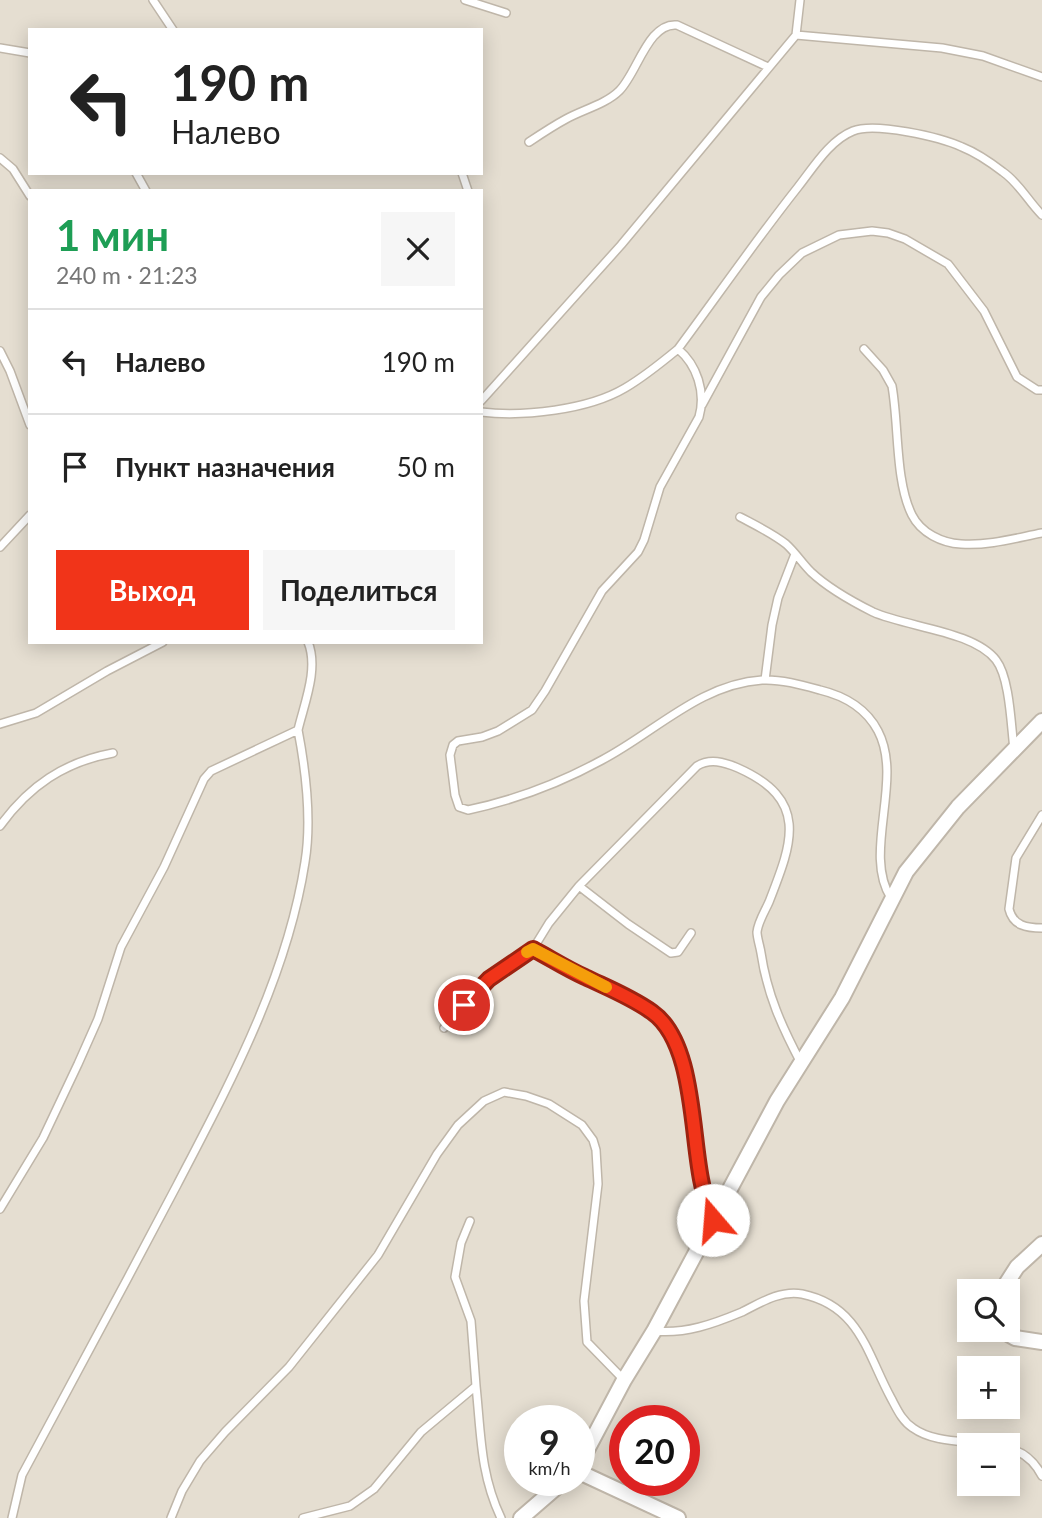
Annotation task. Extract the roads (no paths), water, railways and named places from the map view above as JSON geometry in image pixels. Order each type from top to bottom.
[{"type":"street","points":[[595,1435],[654,1331],[777,1101],[842,998],[906,872],[965,800],[1042,721]]},
{"type":"street","points":[[1009,1279],[1017,1267],[1042,1244]]},
{"type":"street","points":[[1020,1339],[1042,1342]]},
{"type":"street","points":[[595,1479],[678,1518]]},
{"type":"street","points":[[521,1518],[546,1496]]},
{"type":"lane","points":[[153,0],[172,28]]},
{"type":"lane","points":[[465,0],[506,13]]},
{"type":"lane","points":[[483,399],[621,245],[796,34],[800,0]]},
{"type":"lane","points":[[529,142],[564,120],[615,94],[659,30],[670,24],[768,67]]},
{"type":"lane","points":[[796,34],[942,48],[983,56],[1042,77]]},
{"type":"lane","points":[[0,48],[28,53]]},
{"type":"lane","points":[[483,412],[573,407],[604,399],[640,378],[678,349],[768,225],[808,175],[833,145],[853,131],[873,127],[895,129],[959,145],[1005,173],[1042,215]]},
{"type":"lane","points":[[0,158],[13,169],[28,193]]},
{"type":"lane","points":[[891,898],[880,876],[886,800],[884,746],[870,718],[856,704],[830,692],[765,680],[740,682],[683,708],[603,760],[526,795],[468,810],[456,804],[450,755],[458,741],[498,731],[532,710],[602,591],[638,552],[660,487],[761,297],[802,253],[839,235],[872,231],[905,239],[948,264],[984,311],[1017,377],[1037,390],[1042,390]]},
{"type":"lane","points":[[678,349],[690,359],[696,371],[702,406]]},
{"type":"lane","points":[[864,349],[883,370],[892,386],[905,491],[917,524],[937,538],[963,544],[984,544],[1042,533]]},
{"type":"lane","points":[[0,351],[28,420]]},
{"type":"lane","points":[[0,547],[28,517]]},
{"type":"lane","points":[[740,517],[777,538],[830,588],[853,602],[904,623],[949,634],[979,647],[997,660],[1003,674],[1014,749]]},
{"type":"lane","points":[[765,680],[778,598],[795,554]]},
{"type":"lane","points":[[0,724],[36,713],[159,644]]},
{"type":"lane","points":[[12,1518],[22,1475],[215,1113],[256,1028],[288,935],[306,860],[306,770],[298,730],[311,672],[309,644]]},
{"type":"lane","points":[[0,1209],[49,1125],[98,1019],[121,947],[164,867],[204,779],[211,771],[298,730]]},
{"type":"lane","points":[[0,826],[24,795],[50,777],[78,761],[113,753]]},
{"type":"lane","points":[[444,1028],[489,979],[533,949],[549,923],[579,886],[703,763],[714,761],[731,765],[758,778],[771,788],[785,808],[790,823],[790,842],[757,930],[769,992],[778,1018],[801,1064]]},
{"type":"lane","points":[[1042,815],[1016,858],[1009,909],[1011,916],[1023,926],[1042,928]]},
{"type":"lane","points":[[579,886],[671,953],[678,952],[691,933]]},
{"type":"lane","points":[[533,949],[582,976],[627,996],[653,1013],[667,1026],[677,1041],[692,1112],[702,1185],[713,1220]]},
{"type":"lane","points":[[171,1518],[182,1491],[201,1461],[225,1432],[289,1367],[378,1255],[437,1154],[458,1125],[484,1101],[504,1092],[549,1104],[582,1125],[593,1140],[598,1184],[584,1301],[587,1342],[624,1380]]},
{"type":"lane","points":[[470,1221],[461,1243],[455,1278],[471,1321],[481,1451],[493,1501],[501,1518]]},
{"type":"lane","points":[[654,1331],[682,1332],[699,1328],[779,1295],[794,1293],[814,1298],[834,1307],[852,1321],[864,1340],[900,1416],[912,1428],[925,1434],[957,1440]]},
{"type":"lane","points":[[303,1518],[350,1506],[374,1489],[421,1432],[476,1386]]},
{"type":"lane","points":[[1020,1454],[1036,1465],[1042,1476]]}]
